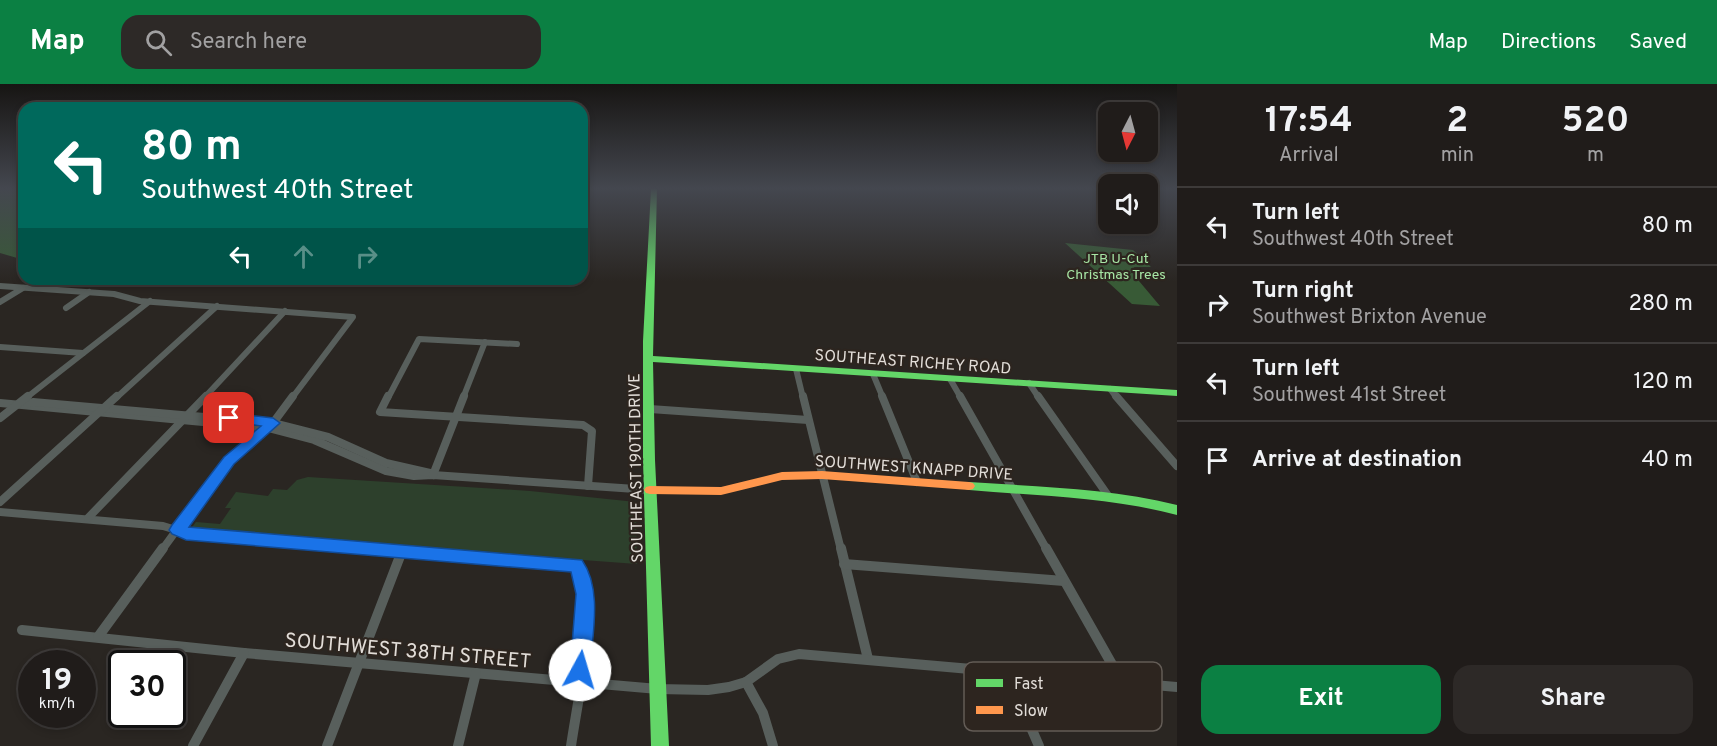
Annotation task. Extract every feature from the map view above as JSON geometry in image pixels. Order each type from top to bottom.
[{"type":"main road","name":"SOUTHEAST 190TH DRIVE","points":[[653,220],[648,359],[650,490],[660,746]]},
{"type":"main road","name":"SOUTHEAST RICHEY ROAD","points":[[648,359],[1177,393]]},
{"type":"main road","name":"SOUTHWEST KNAPP DRIVE","points":[[650,490],[721,491],[782,476],[822,475],[1109,497],[1150,502],[1177,510]]},
{"type":"street","points":[[0,286],[114,294],[150,301],[353,317],[271,425],[229,460],[98,637]]},
{"type":"street","points":[[0,302],[23,288]]},
{"type":"street","points":[[66,308],[89,292]]},
{"type":"street","points":[[0,418],[21,405],[150,301]]},
{"type":"street","points":[[0,502],[217,306]]},
{"type":"street","points":[[88,518],[285,311]]},
{"type":"street","points":[[517,344],[419,339],[380,412],[583,425],[592,431],[588,486]]},
{"type":"street","points":[[433,475],[485,342]]},
{"type":"street","points":[[0,348],[83,353]]},
{"type":"street","points":[[796,369],[868,659]]},
{"type":"street","points":[[873,374],[917,482]]},
{"type":"street","points":[[950,378],[1111,662]]},
{"type":"street","points":[[1029,384],[1109,497]]},
{"type":"street","points":[[1110,388],[1177,466]]},
{"type":"street","points":[[0,403],[27,407],[100,410],[271,425],[314,440],[386,471],[414,476],[433,475],[650,490]]},
{"type":"street","points":[[650,409],[808,420]]},
{"type":"street","points":[[0,512],[163,526],[186,533],[576,565],[580,571],[586,594],[572,746]]},
{"type":"street","points":[[327,746],[402,551]]},
{"type":"street","points":[[844,564],[1064,581]]},
{"type":"street","name":"SOUTHWEST 38TH STREET","points":[[22,630],[244,653],[657,690],[708,690],[746,682],[778,659],[799,654],[964,668]]},
{"type":"street","points":[[193,746],[244,653]]},
{"type":"street","points":[[458,746],[476,674]]},
{"type":"street","points":[[746,682],[763,713],[773,746]]},
{"type":"street","name":"SOUTHWEST 38TH STREET","points":[[1162,686],[1177,687]]},
{"type":"street","points":[[1033,731],[1039,746]]},
{"type":"green space","points":[[0,220],[18,220],[18,258],[0,253]]},
{"type":"green space","name":"JTB U-Cut Christmas Trees","points":[[1065,243],[1133,250],[1151,267],[1134,267],[1139,281],[1160,306],[1132,304]]},
{"type":"green space","points":[[308,477],[530,491],[636,502],[637,564],[189,531],[196,522],[220,524],[231,508],[225,508],[236,492],[268,496],[273,489],[287,490],[297,480]]},
{"type":"traffic: fast","points":[[653,220],[648,341],[649,460],[660,746]]},
{"type":"traffic: fast","points":[[648,359],[1177,393]]},
{"type":"traffic: fast","points":[[969,486],[1100,495],[1152,503],[1177,510]]},
{"type":"traffic: slow","points":[[650,490],[721,491],[782,476],[822,475],[969,486]]},
{"type":"route","points":[[229,418],[273,423],[229,460],[178,530],[186,533],[576,565],[580,571],[586,594],[580,670]]}]
